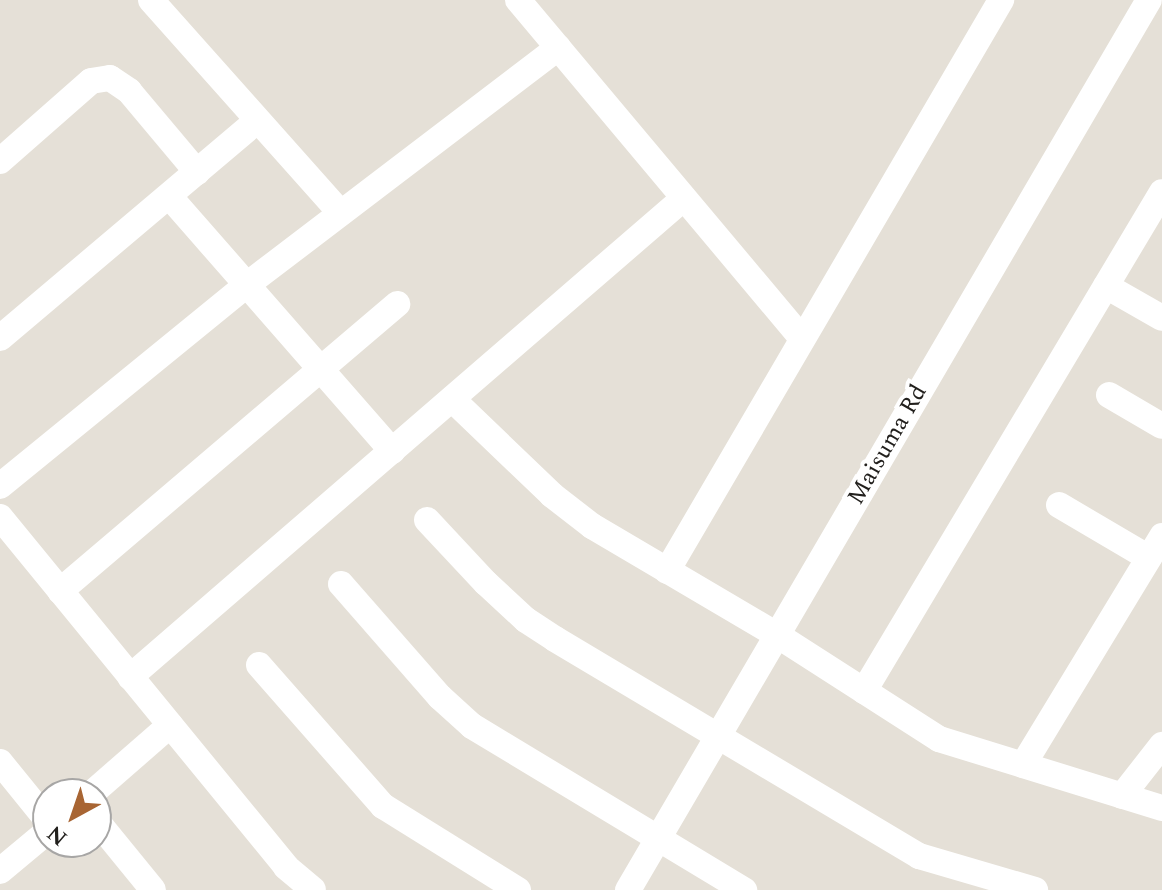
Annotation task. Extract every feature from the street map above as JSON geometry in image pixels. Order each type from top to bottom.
[{"type":"street","points":[[151,0],[256,122],[341,213]]},
{"type":"street","points":[[518,0],[802,339]]},
{"type":"street","points":[[667,571],[1001,0]]},
{"type":"street","name":"Maisuma Rd","points":[[628,890],[1149,0]]},
{"type":"street","points":[[0,486],[248,284],[558,48]]},
{"type":"street","points":[[0,161],[91,81],[110,78],[129,91],[197,172]]},
{"type":"street","points":[[0,338],[256,122]]},
{"type":"street","points":[[864,691],[1162,192]]},
{"type":"street","points":[[169,196],[392,451]]},
{"type":"street","points":[[130,677],[684,198]]},
{"type":"street","points":[[1106,286],[1162,318]]},
{"type":"street","points":[[60,591],[397,304]]},
{"type":"street","points":[[1109,395],[1162,426]]},
{"type":"street","points":[[452,399],[552,495],[592,526],[777,635],[939,739],[1162,808]]},
{"type":"street","points":[[1023,765],[1155,547],[1059,505]]},
{"type":"street","points":[[427,520],[526,620],[919,856],[1035,890]]},
{"type":"street","points":[[2,525],[60,591],[286,867],[313,890]]},
{"type":"street","points":[[341,584],[440,697],[472,726],[744,890]]},
{"type":"street","points":[[259,665],[383,806],[518,890]]},
{"type":"street","points":[[109,778],[170,725]]},
{"type":"street","points":[[1122,796],[1162,745]]},
{"type":"street","points":[[0,762],[32,801]]},
{"type":"street","points":[[112,840],[153,890]]},
{"type":"street","points":[[0,871],[32,844]]}]
